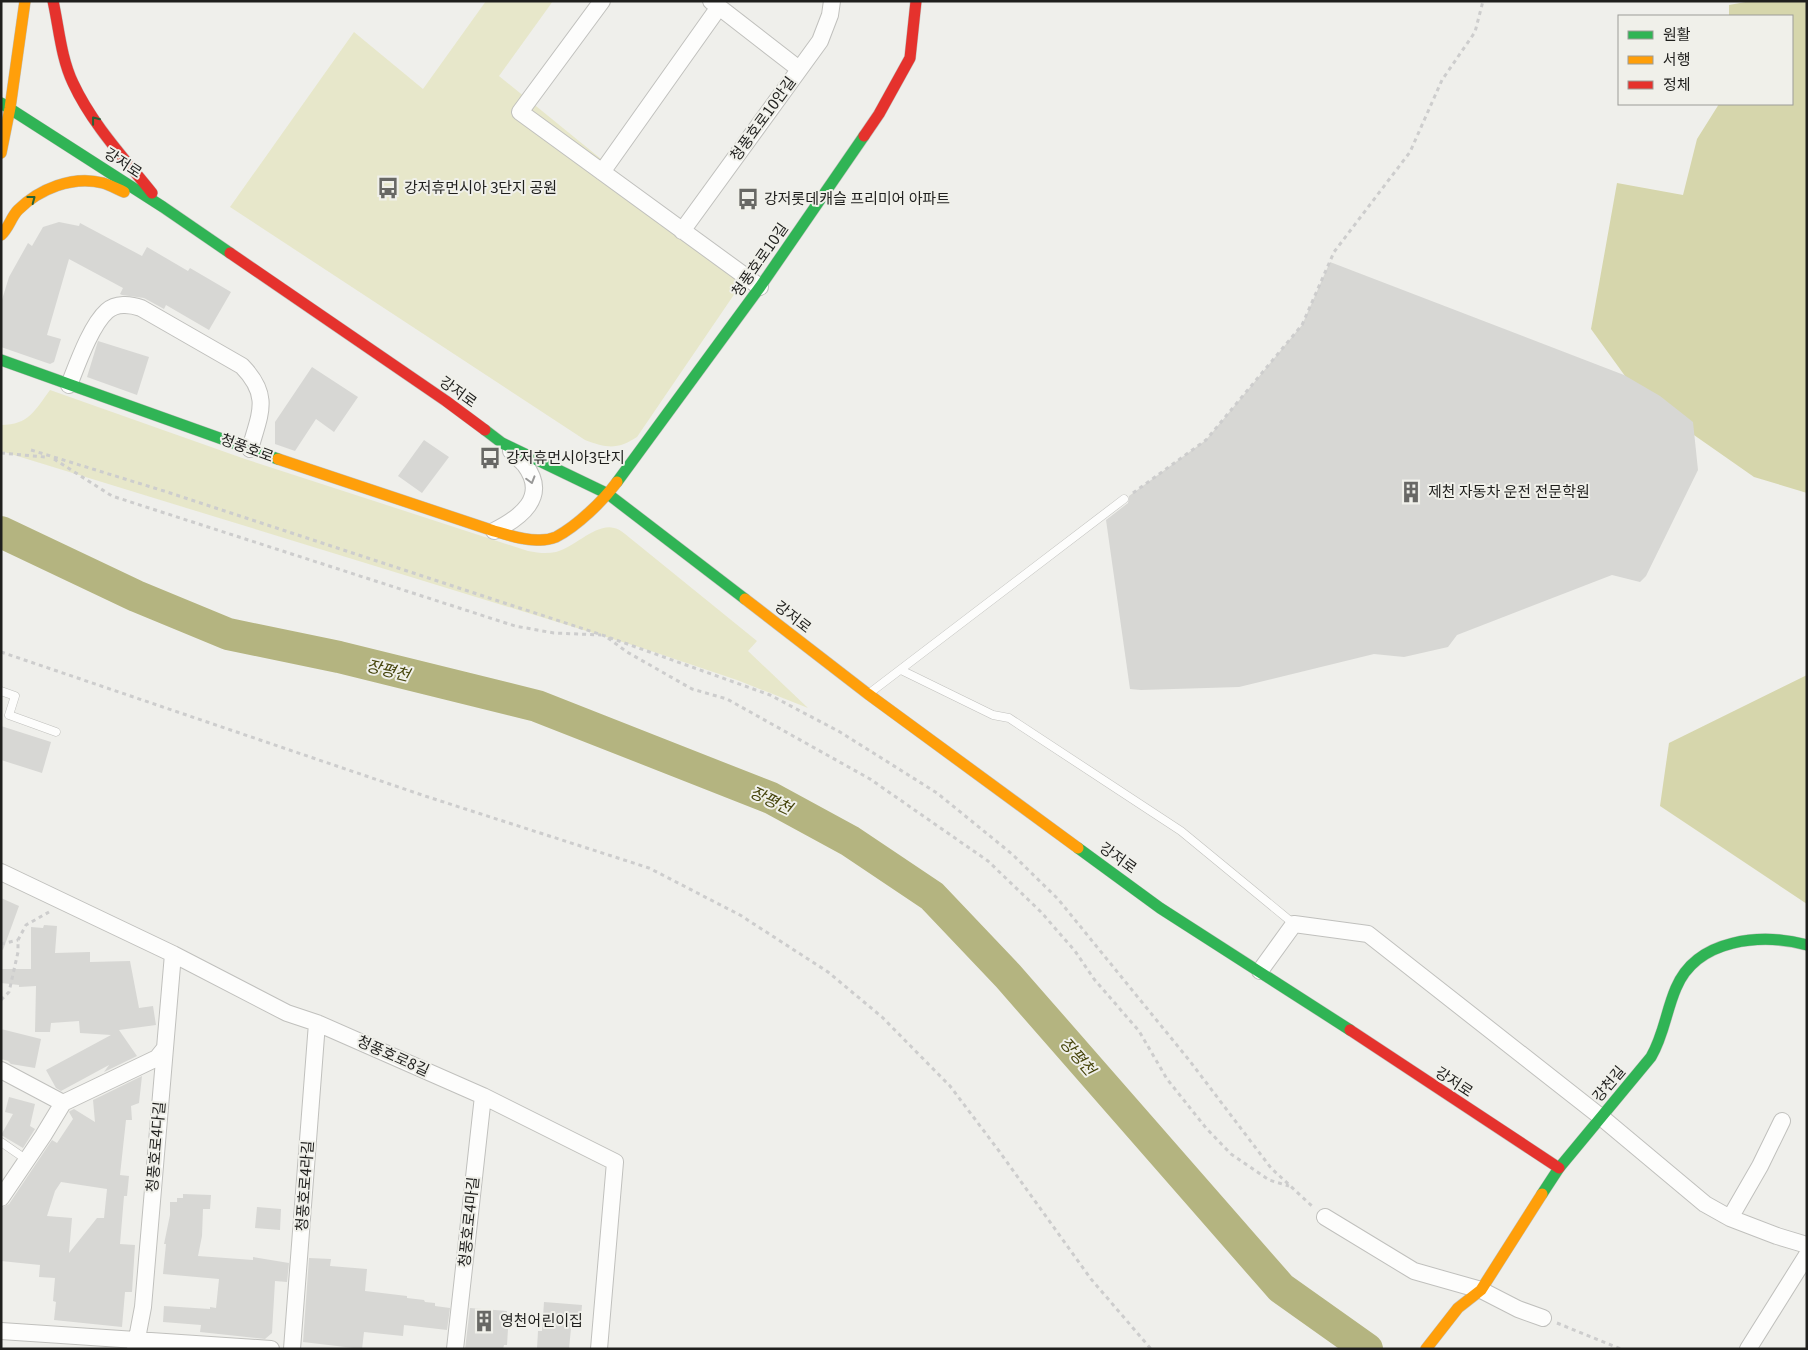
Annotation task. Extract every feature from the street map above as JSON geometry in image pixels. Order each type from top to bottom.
[{"type":"street","points":[[1,153],[6,105],[25,1]]},
{"type":"street","points":[[53,1],[62,49],[73,82],[87,109],[163,207]]},
{"type":"street","points":[[602,1],[520,112],[760,287]]},
{"type":"street","name":"청풍호로10안길","points":[[682,231],[820,41],[830,15],[832,1]]},
{"type":"street","name":"청풍호로10길","points":[[608,494],[760,287],[879,114],[910,58],[916,1]]},
{"type":"street","points":[[602,172],[715,3],[800,69]]},
{"type":"street","name":"강저로","points":[[6,105],[163,207],[438,396],[502,443],[608,494],[868,694],[1160,908],[1260,971],[1559,1168]]},
{"type":"street","points":[[1,235],[5,232],[18,210],[39,194],[57,185],[80,181],[101,182],[163,207]]},
{"type":"street","points":[[69,385],[89,338],[106,312],[114,307],[133,305],[242,366],[253,378],[261,395],[261,400],[259,416],[250,449]]},
{"type":"street","name":"청풍호로","points":[[1,360],[250,449],[494,532],[539,540],[554,538],[573,525],[608,494]]},
{"type":"street","points":[[494,532],[522,514],[534,492],[532,479],[525,465],[502,443]]},
{"type":"street","name":"청풍호로8길","points":[[1,872],[173,954],[286,1013],[317,1022],[483,1096],[614,1162],[599,1349]]},
{"type":"street","points":[[1260,971],[1294,924],[1368,934],[1601,1117],[1705,1204],[1730,1218],[1807,1245]]},
{"type":"street","name":"강천길","points":[[1426,1349],[1458,1308],[1481,1290],[1559,1168],[1652,1056],[1661,1039],[1674,992],[1680,979],[1693,964],[1715,948],[1742,940],[1772,938],[1807,944]]},
{"type":"street","name":"청풍호로4다길","points":[[136,1344],[143,1307],[173,954]]},
{"type":"street","name":"청풍호로4라길","points":[[292,1349],[317,1022]]},
{"type":"street","points":[[1,1198],[28,1160],[63,1103],[157,1058],[165,1048]]},
{"type":"street","points":[[1,1070],[63,1103]]},
{"type":"street","name":"청풍호로4마길","points":[[455,1349],[483,1096]]},
{"type":"street","points":[[1730,1218],[1760,1166],[1782,1121]]},
{"type":"street","points":[[1325,1217],[1414,1271],[1481,1290],[1518,1309],[1543,1318]]},
{"type":"street","points":[[1748,1349],[1807,1255]]},
{"type":"street","points":[[1,1331],[136,1344],[271,1349]]},
{"type":"lane","points":[[868,694],[1124,500]]},
{"type":"lane","points":[[901,670],[993,715],[1009,718],[1017,723],[1181,831],[1294,924]]},
{"type":"lane","points":[[1,691],[16,696],[9,715],[56,732]]},
{"type":"lane","points":[[1,1142],[28,1160]]},
{"type":"path","points":[[1124,500],[1206,440],[1302,325],[1334,252],[1410,152],[1442,80],[1475,32],[1484,1]]},
{"type":"path","points":[[30,450],[164,491],[605,636],[770,695],[840,732],[937,793],[1012,854],[1058,900],[1188,1060],[1271,1168],[1325,1217]]},
{"type":"path","points":[[1,453],[50,457],[112,496],[515,626],[554,633],[605,636],[627,652],[692,689],[727,699],[870,778],[988,861],[1042,912],[1075,951],[1094,979],[1139,1031],[1167,1079],[1219,1141],[1231,1154],[1269,1180],[1290,1186]]},
{"type":"path","points":[[1,652],[425,796],[649,868],[740,915],[828,972],[882,1017],[950,1086],[1091,1279],[1151,1349]]},
{"type":"path","points":[[1,1000],[8,992],[18,952],[18,940],[26,925],[64,902]]},
{"type":"path","points":[[1,944],[18,940]]},
{"type":"path","points":[[1543,1318],[1621,1349]]},
{"type":"green space","points":[[486,1],[553,1],[499,76],[746,277],[637,437],[618,446],[600,445],[585,440],[230,207],[354,32],[423,89]]},
{"type":"green space","points":[[1751,1],[1807,1],[1807,493],[1754,477],[1641,398],[1591,329],[1617,183],[1683,195],[1697,139],[1718,105],[1793,105],[1793,15],[1729,15],[1729,5]]},
{"type":"green space","points":[[50,390],[245,459],[528,551],[556,552],[600,529],[607,527],[621,531],[757,641],[748,651],[808,708],[737,680],[642,648],[1,451],[1,425],[25,419],[35,410]]},
{"type":"green space","points":[[1807,675],[1807,904],[1660,806],[1669,743]]},
{"type":"building","points":[[59,222],[79,226],[80,223],[142,256],[147,247],[188,271],[190,268],[231,292],[209,330],[166,305],[164,309],[144,298],[120,294],[123,288],[69,259],[47,335],[61,339],[54,362],[50,364],[1,347],[1,303],[9,277],[28,243],[32,246],[43,227]]},
{"type":"building","name":"제천 자동차 운전 전문학원","points":[[1330,262],[1624,375],[1660,396],[1693,422],[1698,470],[1646,576],[1640,582],[1612,575],[1457,635],[1448,647],[1404,657],[1374,654],[1239,687],[1130,689],[1106,520],[1128,503],[1129,496],[1206,440],[1302,325]]},
{"type":"building","points":[[98,341],[149,357],[137,395],[87,377]]},
{"type":"building","points":[[312,367],[358,397],[334,432],[316,419],[295,451],[275,444],[275,422]]},
{"type":"building","points":[[424,440],[449,457],[422,493],[398,476]]},
{"type":"building","points":[[1,726],[51,742],[42,773],[1,760]]},
{"type":"building","points":[[1,898],[19,906],[3,950],[1,949]]},
{"type":"building","points":[[44,925],[57,926],[55,953],[90,952],[90,962],[130,961],[139,1008],[153,1006],[156,1025],[119,1030],[137,1056],[104,1072],[109,1065],[61,1091],[56,1088],[46,1070],[111,1035],[80,1033],[79,1021],[51,1023],[50,1032],[35,1032],[36,986],[19,987],[19,985],[1,983],[1,969],[31,969],[31,927],[43,928]]},
{"type":"building","points":[[1,1029],[41,1039],[35,1068],[11,1064],[1,1059]]},
{"type":"building","points":[[142,1076],[139,1103],[131,1106],[132,1120],[126,1120],[120,1175],[129,1176],[127,1196],[124,1196],[120,1244],[135,1245],[132,1292],[125,1292],[122,1327],[54,1320],[56,1302],[53,1301],[55,1278],[39,1277],[40,1265],[1,1261],[1,1208],[9,1204],[52,1140],[57,1143],[73,1119],[70,1111],[74,1109],[95,1122],[93,1100]],"holes":[[[61,1182],[107,1189],[104,1218],[97,1218],[69,1253],[72,1218],[47,1216],[55,1191]]]},
{"type":"building","points":[[9,1097],[35,1104],[30,1126],[35,1129],[23,1148],[1,1135],[13,1114],[5,1112]]},
{"type":"building","points":[[183,1194],[211,1195],[210,1209],[203,1209],[202,1236],[198,1256],[253,1260],[253,1257],[289,1263],[287,1282],[275,1281],[272,1333],[265,1339],[200,1332],[201,1325],[163,1322],[164,1306],[216,1308],[219,1279],[163,1274],[166,1244],[164,1244],[170,1215],[170,1202],[177,1202],[177,1198],[183,1198]]},
{"type":"building","points":[[257,1207],[281,1209],[280,1230],[255,1228]]},
{"type":"building","points":[[309,1258],[331,1259],[330,1266],[367,1269],[365,1291],[407,1296],[407,1298],[435,1303],[435,1306],[450,1308],[447,1330],[404,1325],[403,1336],[364,1332],[362,1349],[303,1342]]},
{"type":"building","points":[[544,1302],[582,1305],[580,1329],[571,1328],[569,1349],[537,1349],[538,1331],[542,1331]]},
{"type":"building","name":"영천어린이집","points":[[470,1308],[507,1311],[505,1329],[508,1329],[507,1345],[504,1345],[503,1349],[465,1349]]},
{"type":"waterway","name":"장평천","points":[[1,532],[136,596],[228,634],[339,657],[537,706],[771,798],[850,841],[932,896],[1008,976],[1281,1288],[1367,1349]]},
{"type":"traffic: fast","points":[[1,103],[163,207],[230,253]]},
{"type":"traffic: fast","points":[[617,482],[760,287],[864,136]]},
{"type":"traffic: fast","points":[[1,360],[278,459]]},
{"type":"traffic: fast","points":[[485,430],[502,443],[608,494],[745,599]]},
{"type":"traffic: fast","points":[[1078,848],[1160,908],[1350,1030]]},
{"type":"traffic: fast","points":[[1542,1194],[1559,1168],[1651,1057],[1659,1040],[1676,988],[1686,971],[1699,958],[1715,949],[1732,943],[1751,940],[1789,941],[1807,945]]},
{"type":"traffic: slow","points":[[1,153],[10,108],[25,1]]},
{"type":"traffic: slow","points":[[1,235],[26,202],[46,190],[68,182],[92,181],[106,184],[124,192]]},
{"type":"traffic: slow","points":[[278,459],[494,531],[529,540],[546,540],[564,532],[597,505],[617,482]]},
{"type":"traffic: slow","points":[[745,599],[868,694],[1078,848]]},
{"type":"traffic: slow","points":[[1426,1349],[1458,1308],[1481,1290],[1542,1194]]},
{"type":"traffic: jam","points":[[53,1],[61,43],[73,83],[89,113],[152,193]]},
{"type":"traffic: jam","points":[[864,136],[879,114],[910,58],[916,1]]},
{"type":"traffic: jam","points":[[230,253],[446,401],[485,430]]},
{"type":"traffic: jam","points":[[1350,1030],[1559,1168]]},
{"type":"place","name":"강저휴먼시아 3단지 공원","points":[[388,188]]},
{"type":"place","name":"강저롯데캐슬 프리미어 아파트","points":[[748,199]]},
{"type":"place","name":"강저휴먼시아3단지","points":[[490,458]]},
{"type":"place","name":"제천 자동차 운전 전문학원","points":[[1411,492]]},
{"type":"place","name":"영천어린이집","points":[[484,1321]]}]
